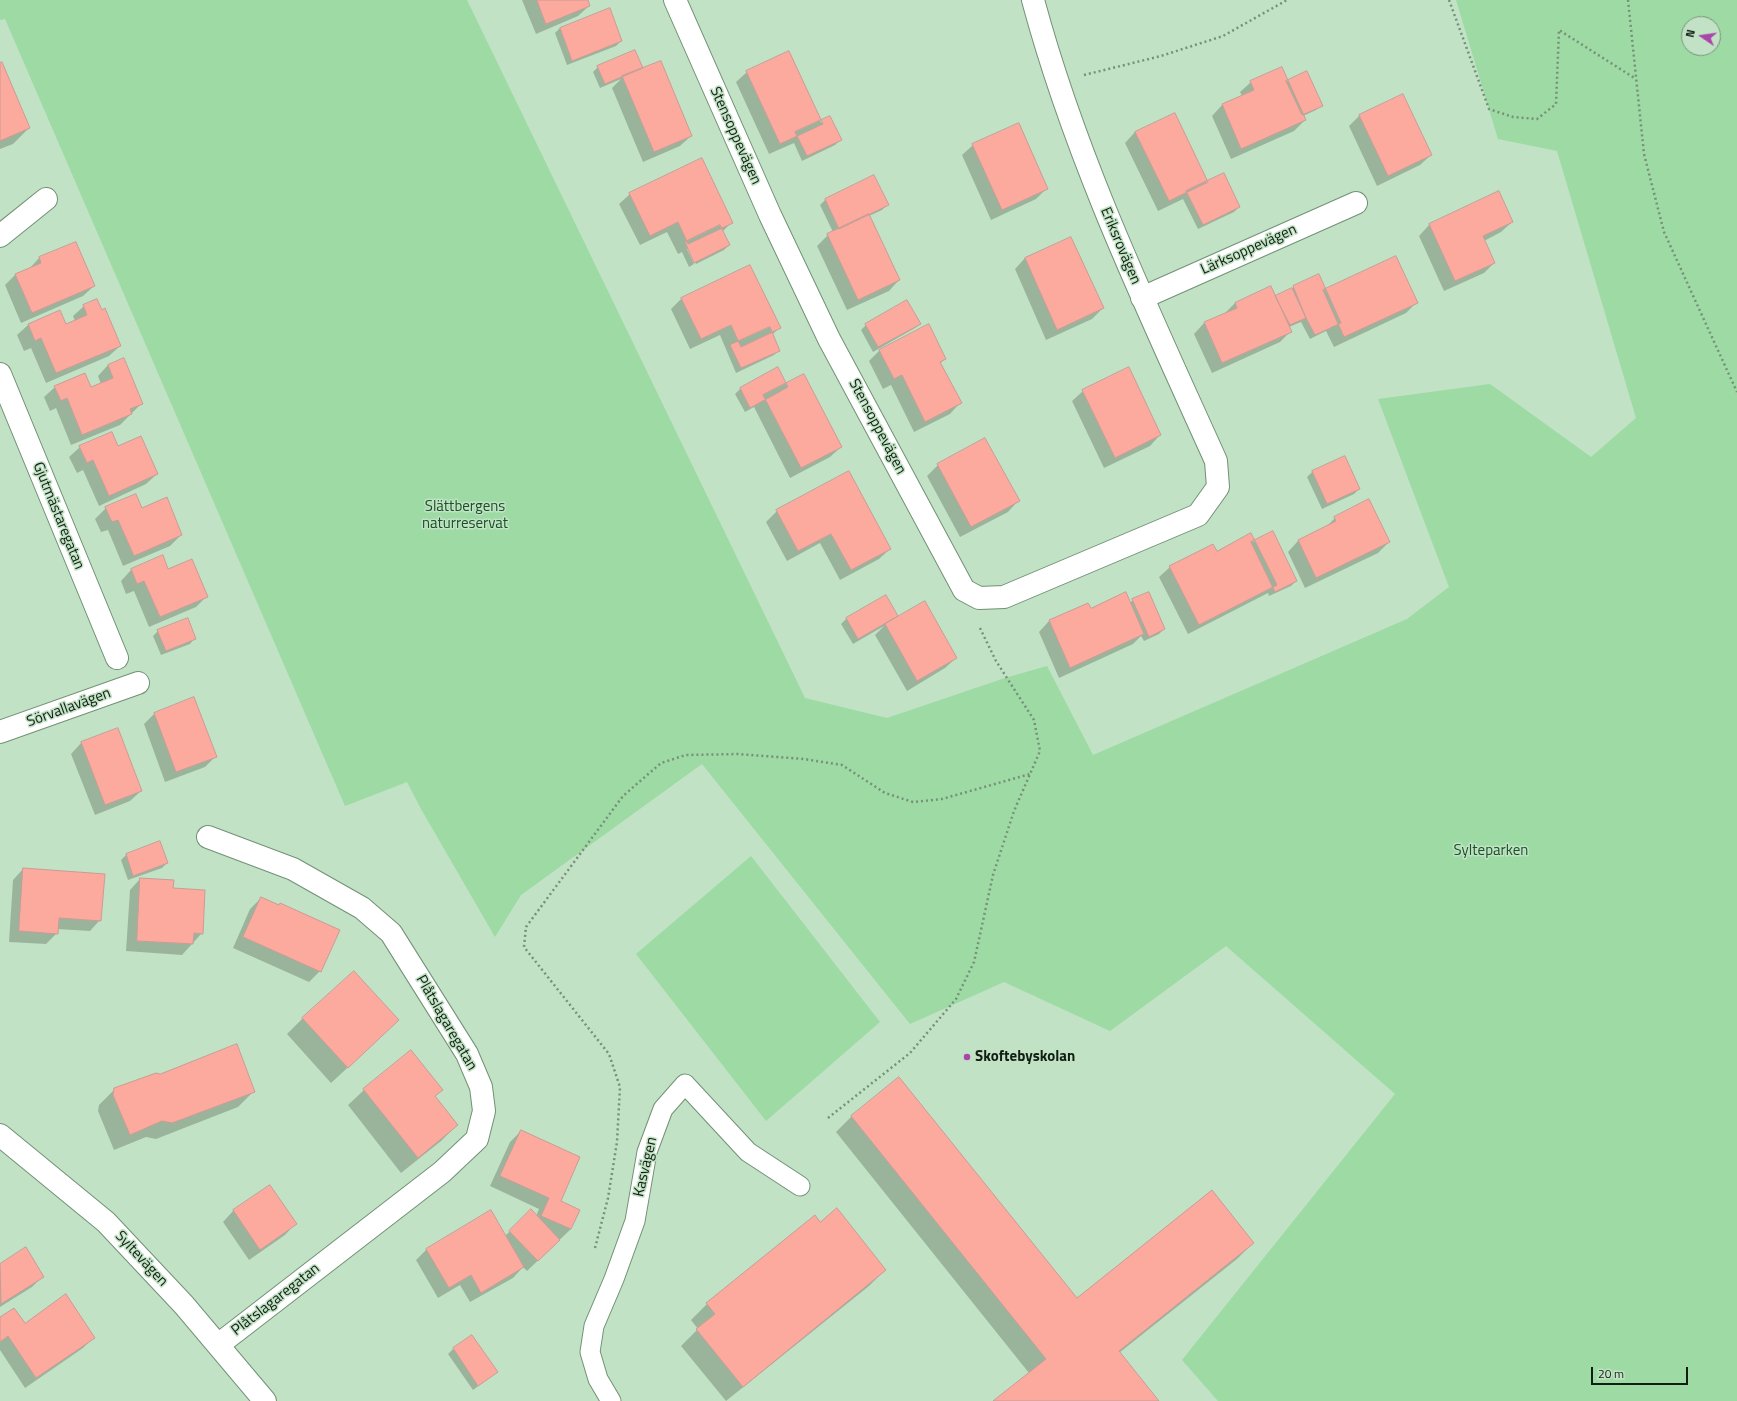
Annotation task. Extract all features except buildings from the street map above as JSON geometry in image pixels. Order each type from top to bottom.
[{"type":"street","name":"Stensoppevägen","points":[[675,0],[770,214],[829,339],[964,590],[979,598]]},
{"type":"street","name":"Eriksrovägen","points":[[979,598],[1004,597],[1198,515],[1218,487],[1216,461],[1142,298],[1102,204],[1048,57],[1033,0]]},
{"type":"street","points":[[0,236],[46,198]]},
{"type":"street","name":"Lärksoppevägen","points":[[1142,298],[1356,203]]},
{"type":"street","name":"Gjutmästaregatan","points":[[0,374],[117,658]]},
{"type":"street","name":"Sörvallavägen","points":[[0,732],[138,683]]},
{"type":"street","name":"Plåtslagaregatan","points":[[208,837],[293,869],[362,908],[391,933],[468,1054],[482,1087],[484,1111],[477,1139],[442,1172],[218,1345]]},
{"type":"street","name":"Syltevägen","points":[[0,1135],[106,1222],[184,1305],[265,1401]]},
{"type":"lane","name":"Kasvägen","points":[[611,1401],[598,1379],[590,1352],[594,1326],[614,1279],[635,1221],[647,1152],[663,1108],[685,1084],[748,1152],[800,1186]]},
{"type":"path","points":[[1057,82],[1161,56],[1223,36],[1287,0]]},
{"type":"path","points":[[1449,0],[1489,109],[1513,117],[1537,119],[1556,104],[1558,30],[1636,79]]},
{"type":"path","points":[[1628,0],[1644,154],[1664,232],[1737,392]]},
{"type":"path","points":[[828,1118],[910,1053],[956,999],[974,962],[993,875],[1014,811],[1040,751],[1034,720],[996,661],[979,627],[977,610],[979,598]]},
{"type":"path","points":[[594,1250],[608,1198],[618,1142],[620,1087],[608,1054],[524,947],[524,936],[526,927],[623,796],[661,763],[686,755],[738,754],[804,759],[842,765],[885,793],[913,802],[942,799],[1030,774]]},
{"type":"green space","name":"Sylteparken","points":[[0,0],[467,0],[805,698],[887,718],[1005,678],[1047,666],[1093,755],[1407,619],[1449,587],[1378,399],[1490,384],[1591,457],[1636,418],[1557,151],[1498,139],[1456,0],[1737,0],[1737,1401],[1218,1401],[1182,1360],[1395,1094],[1226,946],[1110,1031],[1004,982],[910,1024],[702,764],[521,895],[495,937],[407,782],[345,806],[5,19],[0,20]]},
{"type":"green space","points":[[751,856],[880,1022],[766,1121],[636,954]]},
{"type":"place","name":"Skoftebyskolan","points":[[967,1057]]},
{"type":"park label","name":"Slättbergens naturreservat","points":[[465,516]]}]
